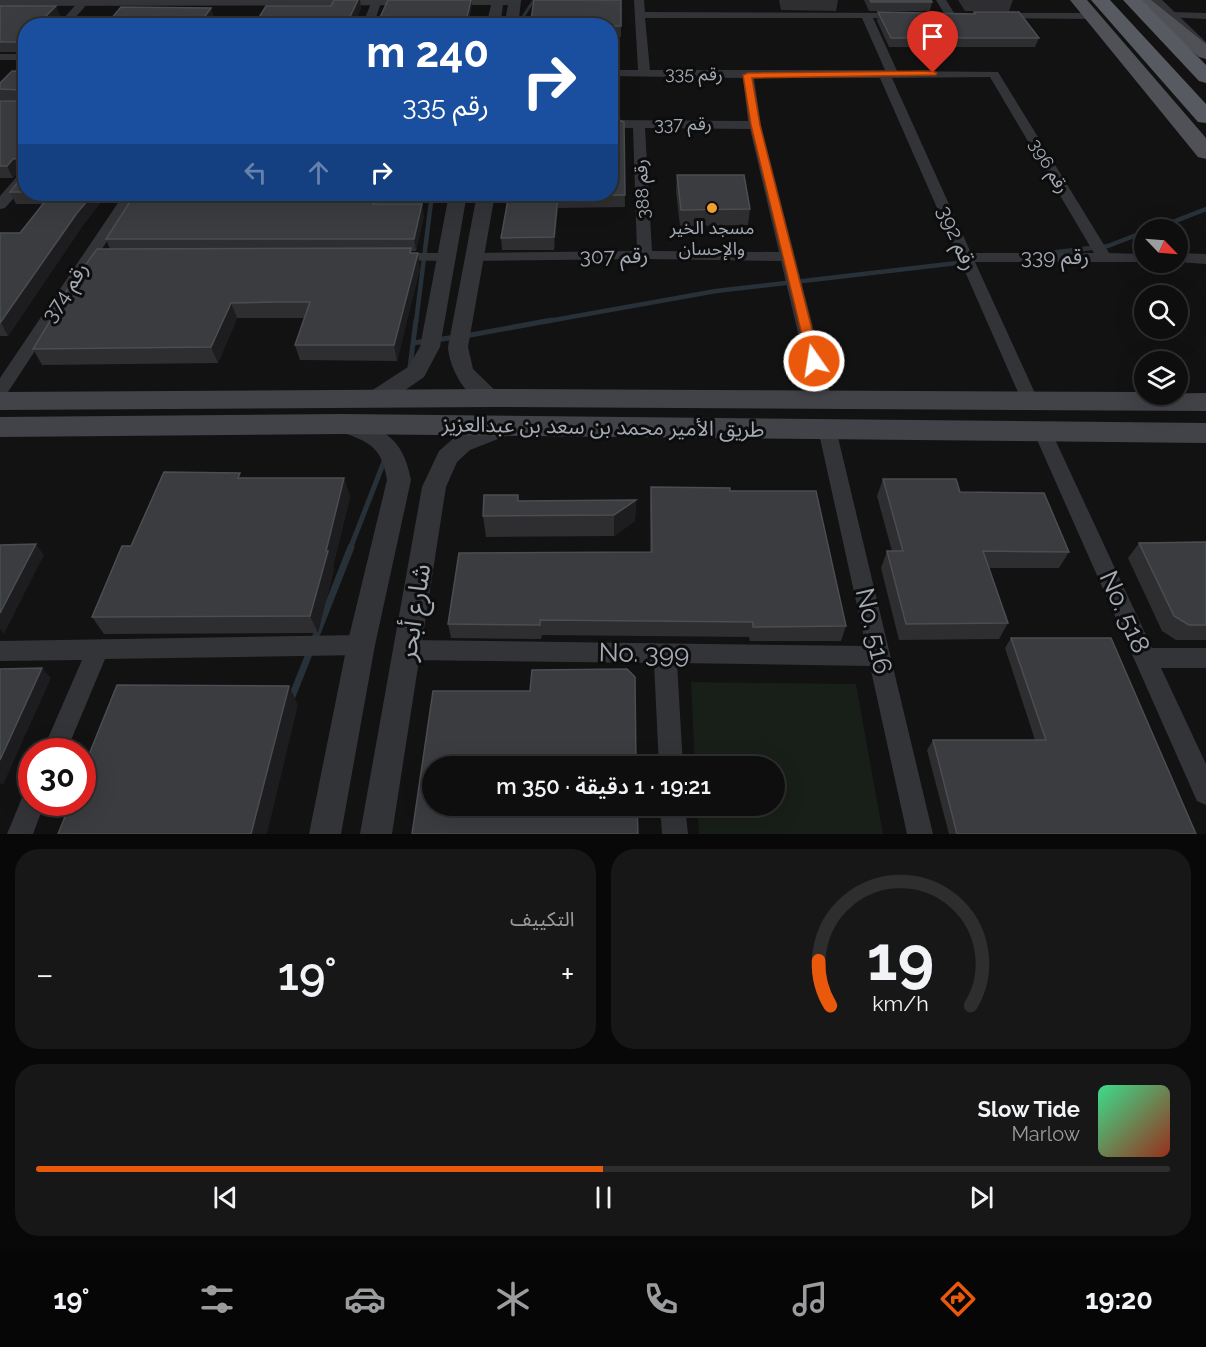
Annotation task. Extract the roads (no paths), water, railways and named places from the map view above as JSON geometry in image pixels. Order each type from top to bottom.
[{"type":"highway","points":[[1132,0],[1206,76]]},
{"type":"highway","points":[[1096,8],[1206,117]]},
{"type":"main road","points":[[1078,0],[1096,8],[1179,120],[1206,152]]},
{"type":"main road","points":[[1141,0],[1206,51]]},
{"type":"main road","points":[[1179,120],[1206,145]]},
{"type":"main road","name":"طريق الأمير محمد بن سعد بن عبدالعزيز","points":[[0,401],[492,398],[1206,402]]},
{"type":"main road","name":"طريق الأمير محمد بن سعد بن عبدالعزيز","points":[[0,427],[342,424],[1206,434]]},
{"type":"street","points":[[0,2],[376,3],[515,0],[512,18]]},
{"type":"street","points":[[639,0],[644,73]]},
{"type":"street","points":[[764,0],[768,15]]},
{"type":"street","points":[[846,0],[853,15]]},
{"type":"street","points":[[941,0],[945,16],[962,16]]},
{"type":"street","points":[[1155,0],[1206,51]]},
{"type":"street","points":[[495,18],[498,1]]},
{"type":"street","points":[[69,18],[83,3]]},
{"type":"street","points":[[370,18],[376,3]]},
{"type":"street","points":[[986,16],[1096,8]]},
{"type":"street","points":[[640,15],[909,15]]},
{"type":"street","name":"رقم 392","points":[[866,15],[965,257],[1030,402]]},
{"type":"street","points":[[1170,15],[1206,16]]},
{"type":"street","points":[[0,57],[18,57]]},
{"type":"street","points":[[0,89],[18,72]]},
{"type":"street","name":"رقم 335","points":[[618,72],[748,75],[994,74]]},
{"type":"street","name":"رقم 396","points":[[994,74],[1104,257]]},
{"type":"street","points":[[748,75],[755,125],[823,400]]},
{"type":"street","name":"رقم 337","points":[[618,124],[755,125]]},
{"type":"street","name":"رقم 388","points":[[639,124],[645,255]]},
{"type":"street","points":[[0,205],[18,184]]},
{"type":"street","name":"رقم 374","points":[[0,391],[126,201]]},
{"type":"street","points":[[376,399],[416,372],[430,347],[457,201]]},
{"type":"street","points":[[485,201],[458,347],[458,365],[470,382],[492,398]]},
{"type":"street","name":"رقم 307","points":[[475,258],[645,255],[789,257]]},
{"type":"street","points":[[378,257],[447,257]]},
{"type":"street","name":"رقم 339","points":[[965,257],[1134,258]]},
{"type":"street","points":[[87,258],[110,258]]},
{"type":"street","points":[[1188,258],[1206,259]]},
{"type":"street","points":[[430,347],[458,347]]},
{"type":"street","name":"شارع أبحر","points":[[325,834],[361,645],[399,480],[397,462],[390,447],[372,434],[342,424]]},
{"type":"street","name":"شارع أبحر","points":[[376,834],[434,487],[447,457],[462,444],[505,427]]},
{"type":"street","name":"No. 516","points":[[827,429],[920,834]]},
{"type":"street","name":"No. 518","points":[[1043,433],[1206,792]]},
{"type":"street","points":[[393,506],[400,498],[419,490],[428,494],[431,504]]},
{"type":"street","points":[[0,651],[361,645]]},
{"type":"street","points":[[60,738],[98,649]]},
{"type":"street","name":"No. 399","points":[[408,650],[880,656]]},
{"type":"street","points":[[665,653],[670,756]]},
{"type":"street","points":[[1145,658],[1206,657]]},
{"type":"street","points":[[20,834],[27,816]]},
{"type":"street","points":[[674,816],[675,834]]},
{"type":"waterway","points":[[522,18],[534,0]]},
{"type":"waterway","points":[[416,322],[431,201]]},
{"type":"waterway","points":[[1180,219],[1206,209]]},
{"type":"waterway","points":[[1041,254],[1108,246],[1134,236]]},
{"type":"waterway","points":[[543,322],[716,291],[966,262]]},
{"type":"waterway","points":[[413,343],[416,320]]},
{"type":"waterway","points":[[465,336],[552,320]]},
{"type":"waterway","points":[[436,340],[456,337]]},
{"type":"waterway","points":[[413,343],[426,341]]},
{"type":"waterway","points":[[410,367],[413,343]]},
{"type":"waterway","points":[[350,549],[385,459]]},
{"type":"waterway","points":[[314,641],[351,547]]},
{"type":"waterway","points":[[291,699],[311,649]]},
{"type":"place","name":"مسجد الخير والإحسان","points":[[712,208]]}]
